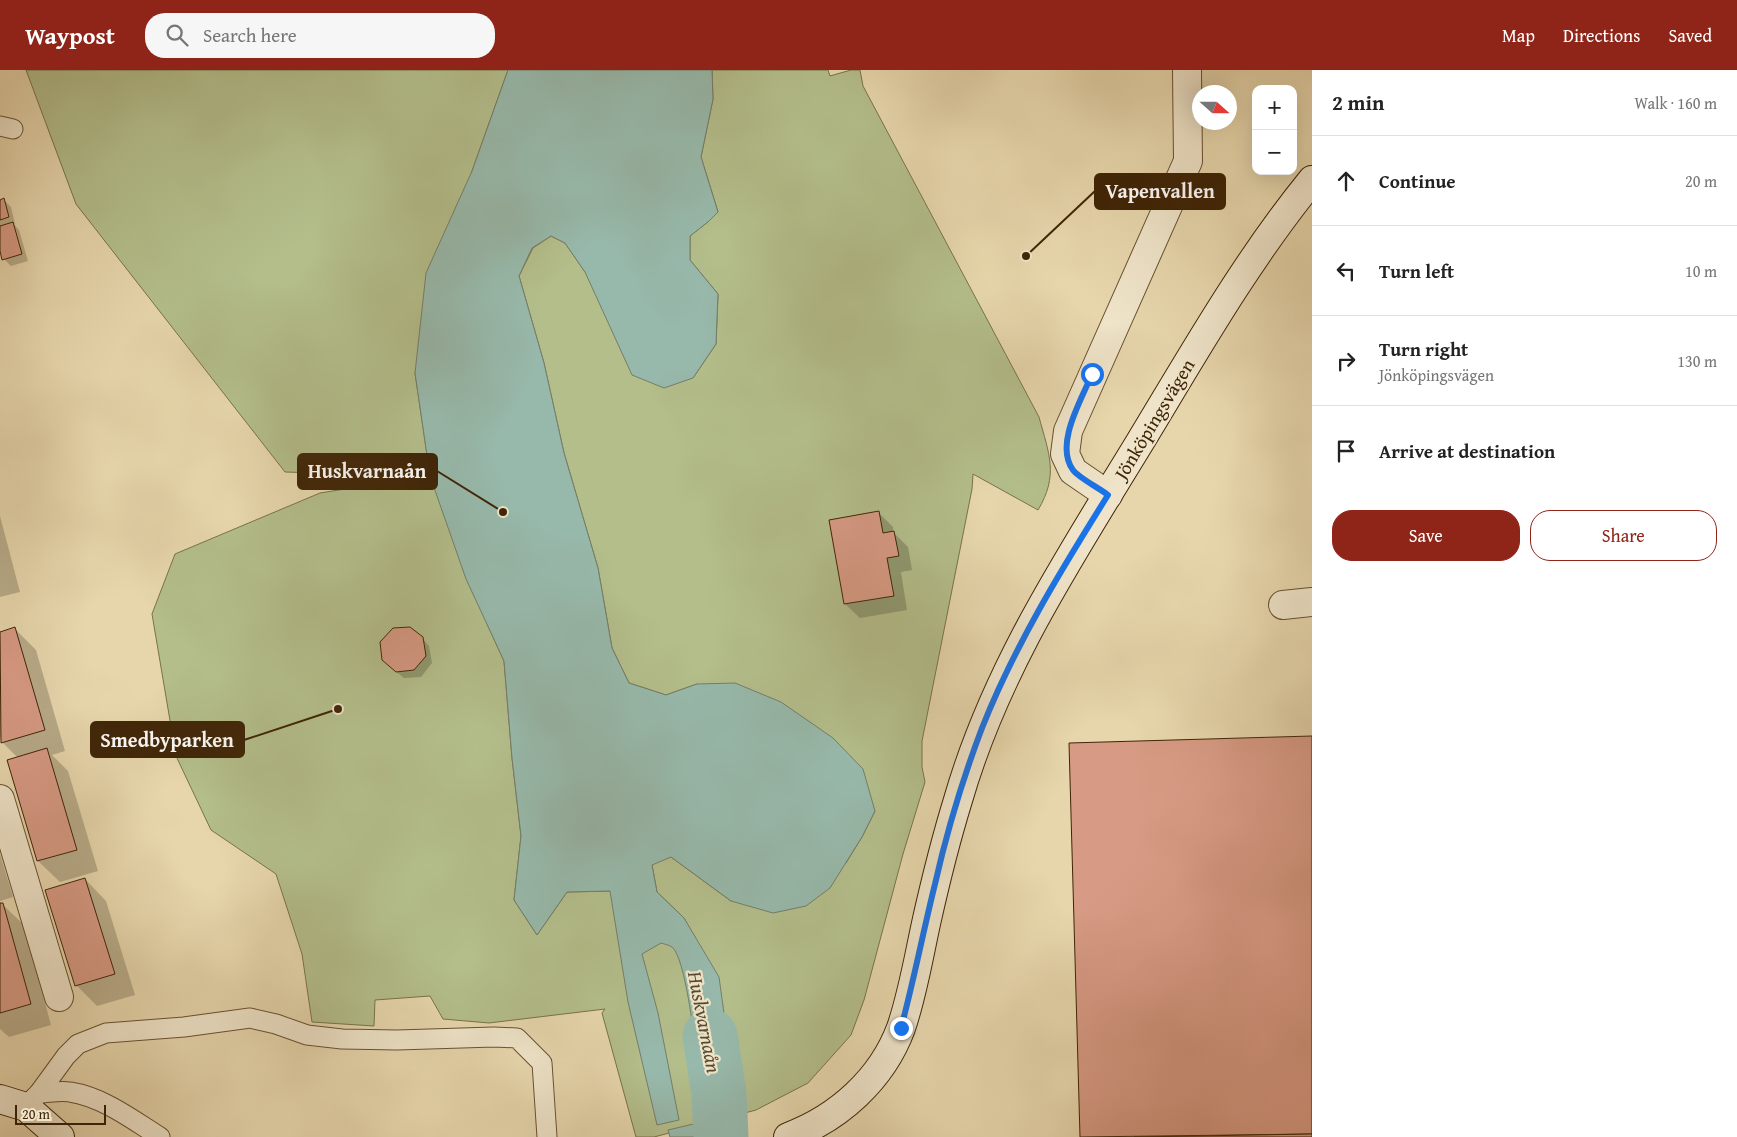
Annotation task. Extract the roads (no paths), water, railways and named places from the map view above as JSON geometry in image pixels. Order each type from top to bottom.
[{"type":"street","points":[[1108,495],[1073,471],[1065,454],[1068,431],[1188,161],[1187,70]]},
{"type":"street","name":"Jönköpingsvägen","points":[[788,1137],[807,1130],[851,1101],[872,1078],[889,1054],[901,1028],[911,992],[935,884],[959,797],[982,729],[1003,680],[1061,569],[1232,292],[1285,213],[1312,180]]},
{"type":"street","points":[[1283,605],[1312,602]]},
{"type":"street","points":[[0,799],[59,996]]},
{"type":"street","points":[[0,1099],[32,1100],[60,1137]]},
{"type":"lane","points":[[32,1100],[66,1056],[78,1044],[106,1032],[184,1027],[250,1018],[276,1024],[306,1035],[342,1039],[517,1038],[542,1064],[547,1137]]},
{"type":"lane","points":[[32,1100],[69,1092],[94,1099],[120,1111],[160,1137]]},
{"type":"water","points":[[508,70],[712,70],[713,99],[701,157],[718,212],[690,236],[690,260],[718,294],[716,344],[693,378],[664,388],[632,375],[585,272],[565,243],[551,236],[532,248],[519,276],[544,363],[564,453],[598,568],[612,648],[629,683],[666,695],[697,684],[735,683],[781,702],[833,738],[863,769],[875,811],[862,837],[830,888],[806,906],[773,913],[731,901],[671,857],[652,865],[657,892],[684,918],[719,977],[737,1108],[703,1115],[693,1026],[684,975],[678,957],[672,947],[661,943],[642,954],[658,1013],[679,1120],[657,1125],[628,1002],[610,891],[567,892],[537,935],[514,900],[521,836],[504,661],[466,579],[430,476],[415,373],[426,273],[472,171]]},
{"type":"water","name":"Huskvarnaån","points":[[740,1113],[744,1137],[670,1137],[668,1130]]},
{"type":"waterway","name":"Huskvarnaån","points":[[710,1036],[719,1094],[721,1137]]},
{"type":"place","name":"Vapenvallen","points":[[1026,256]]},
{"type":"place","name":"Huskvarnaån","points":[[503,512]]},
{"type":"place","name":"Smedbyparken","points":[[338,709]]}]
